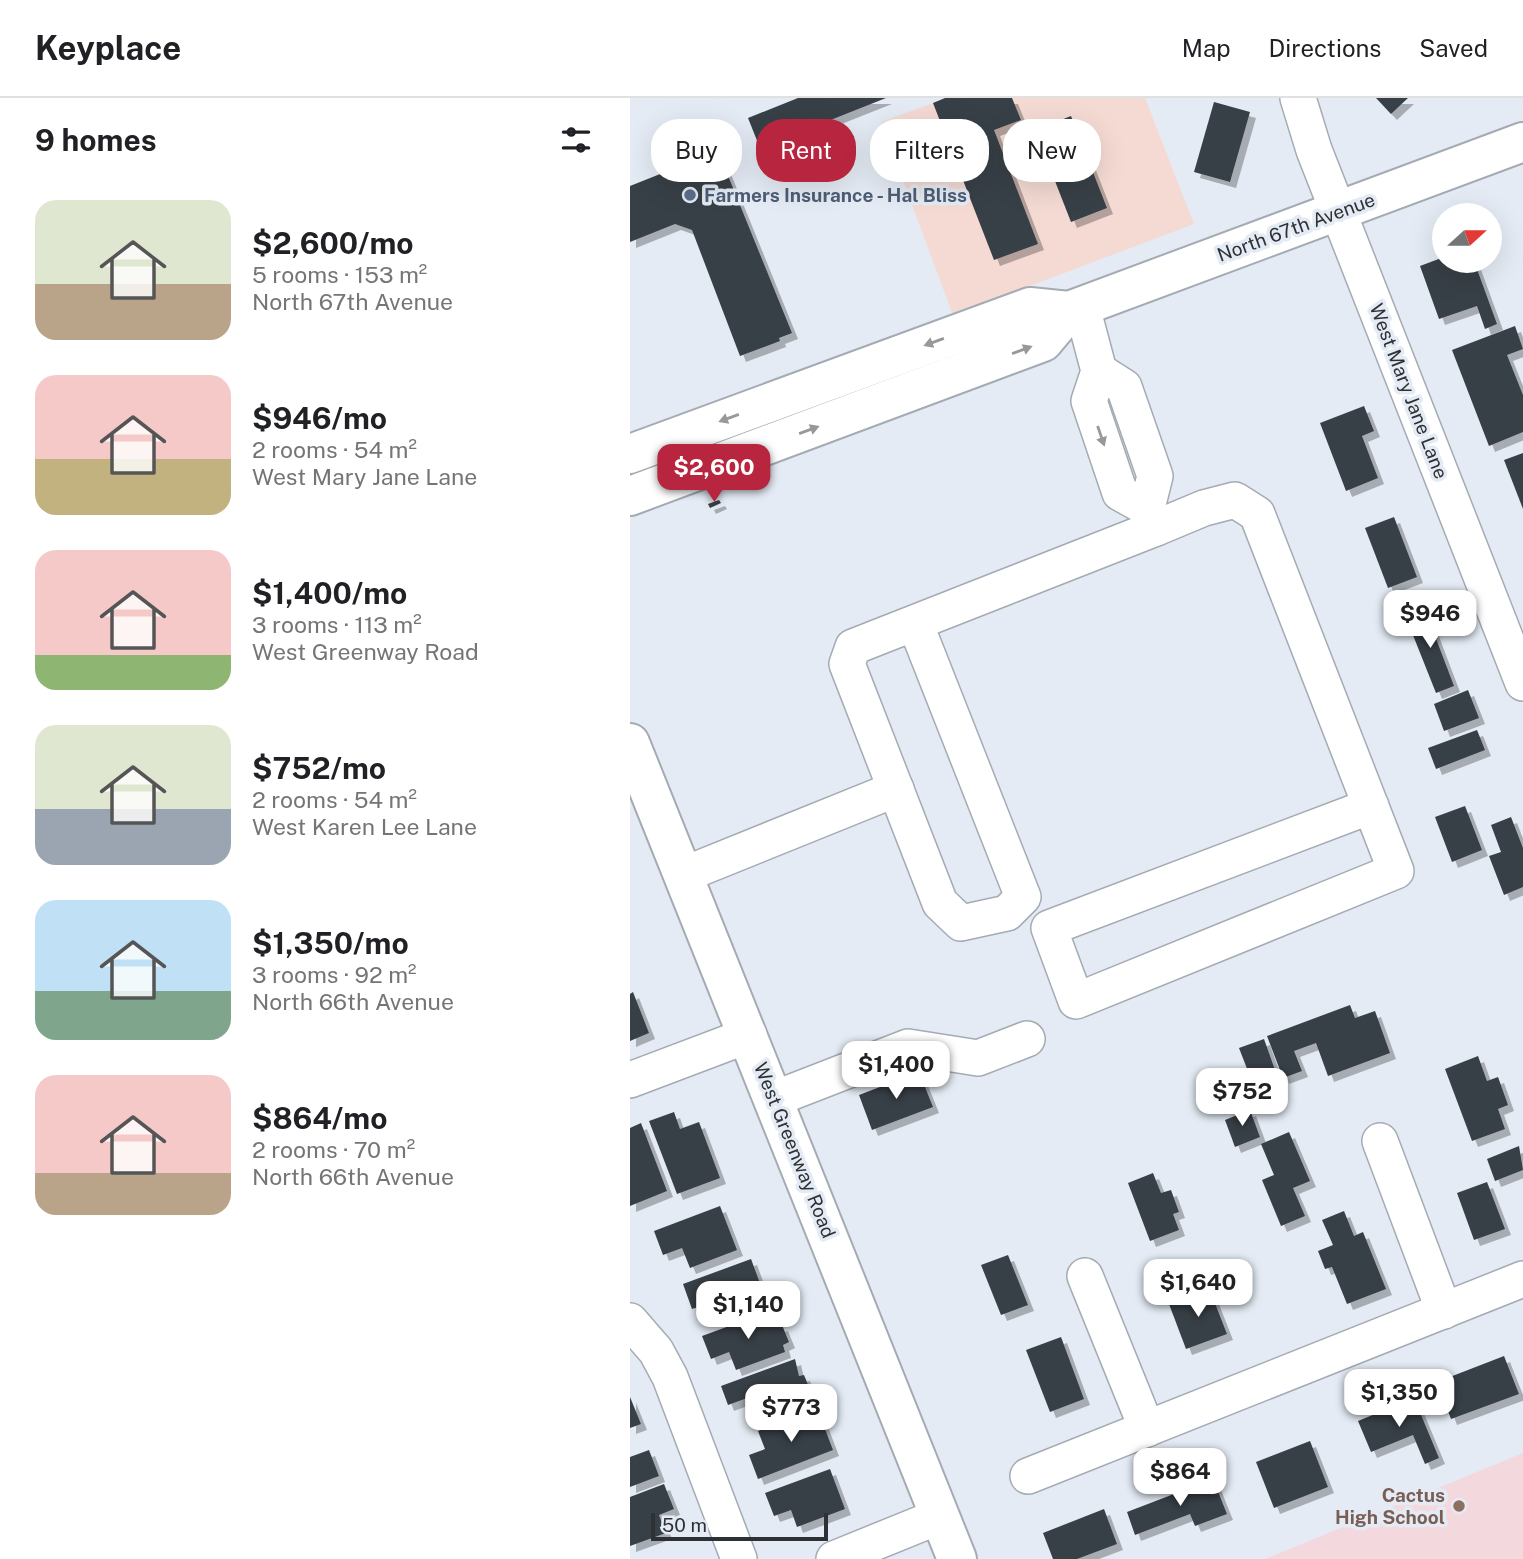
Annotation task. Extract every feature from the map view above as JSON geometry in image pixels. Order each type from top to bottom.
[{"type":"main road","name":"North 67th Avenue","points":[[630,454],[1030,307],[1076,309],[1523,142]]},
{"type":"main road","points":[[630,496],[1044,342],[1076,309]]},
{"type":"main road","name":"West Greenway Road","points":[[630,743],[957,1559]]},
{"type":"street","name":"West Mary Jane Lane","points":[[1298,98],[1339,211],[1523,683]]},
{"type":"street","points":[[1076,309],[1099,371],[1089,401],[1120,493],[1152,518]]},
{"type":"street","points":[[915,623],[1023,897],[1007,913],[961,923],[940,903],[847,664],[853,647],[915,623],[1152,518],[1235,500],[1257,514],[1371,806],[1396,871],[1076,1001],[1049,928],[1371,806]]},
{"type":"street","points":[[684,875],[896,789]]},
{"type":"street","points":[[630,1080],[749,1035]]},
{"type":"street","points":[[774,1099],[908,1047],[978,1058],[1027,1039]]},
{"type":"street","points":[[1380,1141],[1444,1311]]},
{"type":"street","points":[[1085,1276],[1147,1429]]},
{"type":"street","points":[[1028,1476],[1523,1279]]},
{"type":"street","points":[[630,1321],[656,1351],[670,1377],[739,1559]]},
{"type":"street","points":[[834,1559],[940,1516]]},
{"type":"shaded area","points":[[947,98],[1145,98],[1194,224],[953,315],[903,182],[989,182],[989,119],[889,119]]},
{"type":"shaded area","name":"Cactus High School","points":[[1523,1453],[1523,1559],[1265,1559]]},
{"type":"building","points":[[798,98],[886,98],[833,119],[756,119],[756,138],[748,118]]},
{"type":"building","points":[[945,98],[1012,98],[1021,119],[1003,119],[1003,127],[994,130],[1003,153],[1003,182],[1014,182],[1038,244],[994,260],[964,182],[989,182],[989,119],[939,119],[933,103]]},
{"type":"building","points":[[1376,98],[1408,98],[1391,114]]},
{"type":"building","points":[[1214,102],[1250,112],[1230,182],[1194,172]]},
{"type":"building","points":[[651,178],[651,182],[731,182],[792,333],[779,338],[780,341],[740,356],[692,230],[675,224],[630,242],[630,186]]},
{"type":"building","points":[[1055,182],[1097,182],[1107,208],[1071,222]]},
{"type":"building","points":[[1432,262],[1432,273],[1478,273],[1497,324],[1485,329],[1477,306],[1439,319],[1420,266]]},
{"type":"building","points":[[1515,326],[1523,349],[1507,355],[1523,395],[1523,432],[1489,446],[1452,350]]},
{"type":"building","points":[[1364,406],[1374,431],[1362,436],[1378,478],[1346,491],[1320,423]]},
{"type":"building","points":[[1523,453],[1523,509],[1504,460]]},
{"type":"building","points":[[719,500],[721,503],[710,508],[708,504]]},
{"type":"building","points":[[1394,517],[1417,577],[1388,588],[1365,528]]},
{"type":"building","points":[[1424,607],[1454,686],[1436,693],[1405,615]]},
{"type":"building","points":[[1468,690],[1479,718],[1444,731],[1434,704]]},
{"type":"building","points":[[1477,730],[1485,750],[1436,769],[1428,748]]},
{"type":"building","points":[[1465,806],[1482,850],[1452,862],[1435,817]]},
{"type":"building","points":[[1511,817],[1523,848],[1523,887],[1504,895],[1489,856],[1501,852],[1491,825]]},
{"type":"building","points":[[633,992],[649,1033],[630,1041],[630,994]]},
{"type":"building","points":[[1350,1005],[1355,1018],[1375,1011],[1390,1053],[1328,1076],[1316,1043],[1294,1051],[1302,1071],[1283,1078],[1267,1036]]},
{"type":"building","points":[[1264,1039],[1275,1070],[1251,1079],[1239,1048]]},
{"type":"building","points":[[1478,1056],[1487,1081],[1498,1077],[1508,1105],[1498,1109],[1505,1129],[1472,1141],[1445,1069]]},
{"type":"building","points":[[919,1072],[933,1107],[872,1130],[859,1095]]},
{"type":"building","points":[[1250,1110],[1260,1137],[1235,1147],[1225,1120]]},
{"type":"building","points":[[674,1112],[680,1129],[699,1122],[720,1178],[677,1194],[649,1121]]},
{"type":"building","points":[[641,1123],[667,1191],[630,1206],[630,1128]]},
{"type":"building","points":[[1289,1132],[1310,1181],[1293,1188],[1305,1216],[1281,1226],[1262,1180],[1274,1175],[1261,1144]]},
{"type":"building","points":[[1519,1146],[1523,1170],[1495,1181],[1487,1159]]},
{"type":"building","points":[[1153,1173],[1161,1193],[1171,1190],[1179,1212],[1173,1214],[1179,1230],[1150,1241],[1128,1183]]},
{"type":"building","points":[[1487,1182],[1505,1229],[1474,1240],[1457,1193]]},
{"type":"building","points":[[720,1206],[737,1250],[690,1268],[682,1248],[663,1255],[654,1231]]},
{"type":"building","points":[[1344,1211],[1354,1236],[1363,1232],[1386,1289],[1347,1304],[1332,1267],[1325,1269],[1318,1251],[1333,1245],[1322,1220]]},
{"type":"building","points":[[1008,1255],[1028,1305],[1001,1315],[981,1265]]},
{"type":"building","points":[[751,1259],[767,1302],[716,1321],[709,1303],[692,1309],[683,1284]]},
{"type":"building","points":[[1209,1288],[1227,1334],[1186,1349],[1169,1304]]},
{"type":"building","points":[[770,1311],[776,1327],[782,1325],[789,1342],[783,1345],[785,1352],[736,1370],[729,1352],[711,1359],[702,1336]]},
{"type":"building","points":[[1061,1337],[1084,1399],[1050,1412],[1026,1350]]},
{"type":"building","points":[[1504,1356],[1519,1394],[1451,1419],[1437,1382]]},
{"type":"building","points":[[795,1359],[799,1376],[804,1375],[814,1399],[759,1420],[750,1397],[728,1405],[721,1386]]},
{"type":"building","points":[[630,1397],[641,1424],[630,1428]]},
{"type":"building","points":[[1414,1398],[1439,1458],[1425,1464],[1413,1435],[1371,1452],[1358,1421]]},
{"type":"building","points":[[817,1408],[833,1450],[758,1479],[749,1455],[765,1449],[758,1431]]},
{"type":"building","points":[[1310,1441],[1328,1487],[1274,1508],[1256,1462]]},
{"type":"building","points":[[649,1450],[659,1476],[630,1487],[630,1457]]},
{"type":"building","points":[[830,1469],[845,1509],[797,1527],[791,1510],[774,1516],[765,1493]]},
{"type":"building","points":[[1213,1479],[1227,1514],[1195,1526],[1190,1514],[1135,1535],[1127,1512]]},
{"type":"building","points":[[664,1484],[674,1509],[659,1515],[666,1533],[630,1546],[630,1497]]},
{"type":"building","points":[[1104,1509],[1117,1544],[1077,1559],[1053,1559],[1043,1533]]},
{"type":"place","name":"Farmers Insurance - Hal Bliss","points":[[690,195]]},
{"type":"place","name":"Cactus High School","points":[[1459,1506]]}]
